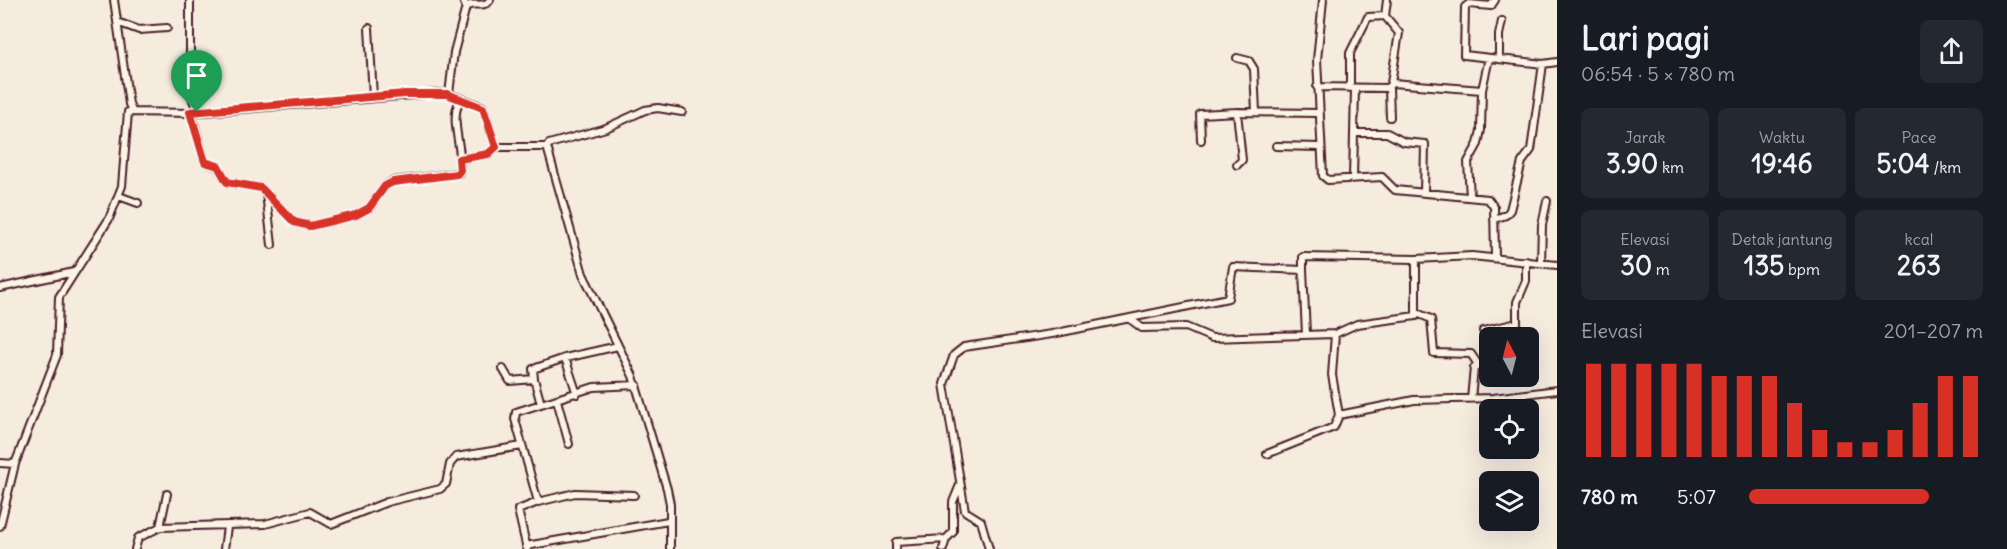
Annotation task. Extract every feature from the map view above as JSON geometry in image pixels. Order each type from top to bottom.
[{"type":"street","points":[[114,0],[129,104],[132,111]]},
{"type":"street","points":[[190,0],[190,91],[203,160],[218,166],[227,182],[258,186],[294,222],[310,226],[356,215],[369,208],[385,186],[393,182],[457,174],[460,170],[456,128],[456,105],[459,100]]},
{"type":"street","points":[[449,94],[454,52],[464,3],[484,4],[490,0]]},
{"type":"street","points":[[1323,0],[1317,41],[1318,113],[1323,176],[1328,180],[1382,177],[1395,190],[1490,201],[1494,219],[1495,257]]},
{"type":"street","points":[[1385,16],[1387,0]]},
{"type":"street","points":[[1495,0],[1491,6],[1469,4],[1465,7],[1464,55],[1543,64],[1557,62]]},
{"type":"street","points":[[1385,16],[1399,31],[1390,85],[1390,117]]},
{"type":"street","points":[[1353,179],[1354,133],[1350,53],[1368,17],[1385,16]]},
{"type":"street","points":[[1499,59],[1498,39],[1503,21]]},
{"type":"street","points":[[117,22],[139,30],[167,28]]},
{"type":"street","points":[[369,28],[373,98]]},
{"type":"street","points":[[1237,58],[1249,61],[1254,69],[1256,112]]},
{"type":"street","points":[[1470,197],[1468,162],[1480,137],[1482,90],[1489,58]]},
{"type":"street","points":[[1494,219],[1506,215],[1510,210],[1522,162],[1532,150],[1543,64]]},
{"type":"street","points":[[1317,87],[1352,88],[1390,85],[1482,90]]},
{"type":"street","points":[[0,526],[15,464],[57,354],[59,297],[101,233],[119,196],[124,176],[128,112],[194,112],[449,94],[485,110],[496,147]]},
{"type":"street","points":[[459,159],[488,154],[496,147],[547,147],[549,144],[613,125],[645,110],[658,108],[682,112]]},
{"type":"street","points":[[1237,112],[1242,160],[1237,165]]},
{"type":"street","points":[[1201,140],[1200,114],[1318,113]]},
{"type":"street","points":[[1354,133],[1387,133],[1404,141],[1425,144],[1424,193]]},
{"type":"street","points":[[547,147],[583,274],[637,385],[667,489],[670,504],[668,521],[670,549]]},
{"type":"street","points":[[1276,147],[1320,147]]},
{"type":"street","points":[[266,192],[272,245]]},
{"type":"street","points":[[119,196],[138,203]]},
{"type":"street","points":[[1541,263],[1542,225],[1547,201]]},
{"type":"street","points":[[1306,334],[1303,257],[1416,259],[1472,255],[1557,265]]},
{"type":"street","points":[[1130,320],[1142,328],[1186,327],[1212,338],[1335,334],[1357,324],[1412,317],[1416,313],[1416,259]]},
{"type":"street","points":[[1499,327],[1517,323],[1517,302],[1526,281],[1526,261]]},
{"type":"street","points":[[989,549],[981,520],[965,511],[944,384],[958,350],[967,346],[1130,320],[1228,298],[1234,267],[1302,270]]},
{"type":"street","points":[[0,288],[74,272]]},
{"type":"street","points":[[1416,313],[1431,319],[1434,353],[1471,354],[1479,366],[1473,370],[1471,399]]},
{"type":"street","points":[[1267,454],[1331,430],[1339,415],[1332,375],[1335,334]]},
{"type":"street","points":[[541,404],[533,369],[565,358],[618,346]]},
{"type":"street","points":[[565,358],[577,394]]},
{"type":"street","points":[[503,369],[510,381],[534,379]]},
{"type":"street","points":[[538,502],[515,414],[518,410],[600,386],[637,385]]},
{"type":"street","points":[[1339,415],[1414,400],[1471,399],[1557,390]]},
{"type":"street","points":[[557,400],[569,444]]},
{"type":"street","points":[[135,549],[138,538],[160,527],[227,527],[283,521],[310,512],[325,523],[335,523],[387,502],[440,489],[446,484],[450,464],[456,457],[522,446]]},
{"type":"street","points":[[0,463],[15,464]]},
{"type":"street","points":[[943,549],[946,539],[952,532],[953,502],[961,484]]},
{"type":"street","points":[[160,527],[167,494]]},
{"type":"street","points":[[634,495],[575,494],[538,502],[518,510],[527,547],[668,521]]},
{"type":"street","points":[[224,549],[227,527]]},
{"type":"street","points":[[896,549],[896,542],[946,539]]},
{"type":"route","points":[[405,94],[447,94],[479,105],[485,110],[496,147],[488,154],[459,159],[460,170],[457,174],[393,182],[382,189],[374,204],[356,215],[310,226],[301,225],[287,216],[261,188],[253,185],[231,184],[224,179],[218,166],[208,164],[203,160],[190,112],[197,112],[405,94]]}]
